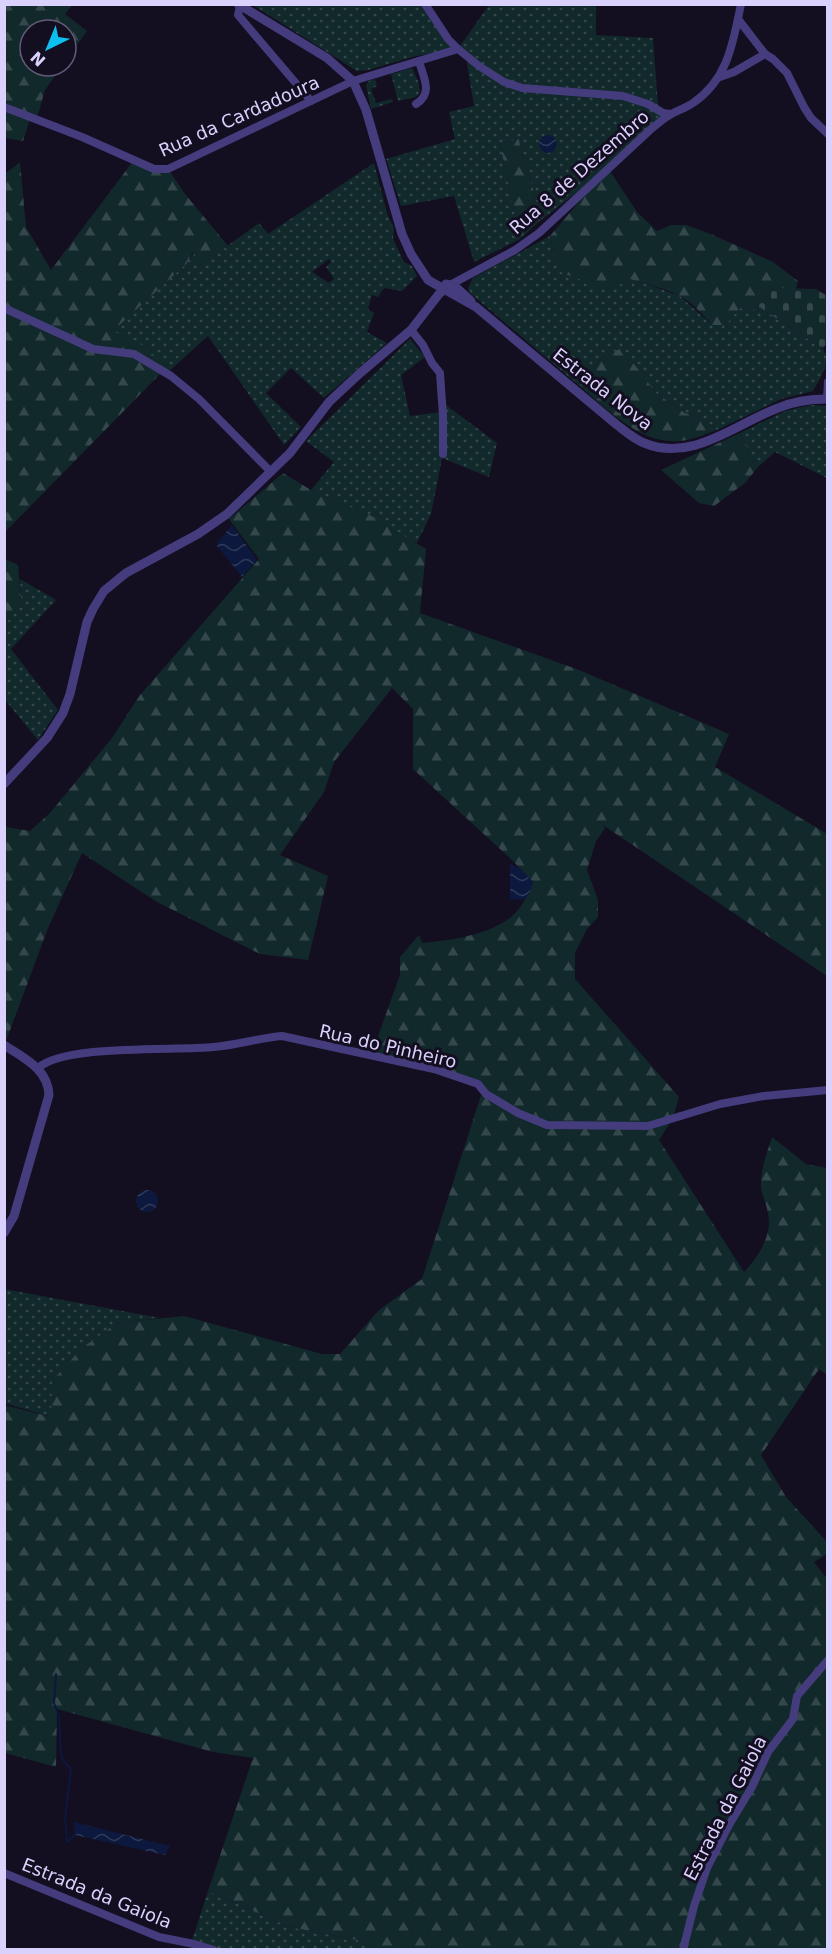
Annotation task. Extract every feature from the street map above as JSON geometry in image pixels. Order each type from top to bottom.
[{"type":"street","points":[[425,4],[448,39],[458,49],[504,82],[522,88],[623,96],[671,114]]},
{"type":"street","name":"Rua 8 de Dezembro","points":[[4,784],[48,738],[63,713],[70,694],[87,622],[104,591],[126,573],[210,527],[227,514],[290,453],[338,392],[411,330],[447,288],[515,250],[539,233],[650,130],[671,114],[692,104],[711,89],[720,77],[730,54],[741,4]]},
{"type":"street","points":[[311,101],[238,15],[239,5],[327,58],[353,81]]},
{"type":"street","points":[[738,19],[765,54],[787,73],[811,118],[828,134]]},
{"type":"street","name":"Rua da Cardadoura","points":[[4,107],[55,125],[154,169],[168,169],[353,81],[458,49]]},
{"type":"street","points":[[720,77],[734,72],[765,54]]},
{"type":"street","points":[[416,104],[423,99],[427,90],[419,61]]},
{"type":"street","name":"Estrada Nova","points":[[353,81],[366,110],[402,234],[411,254],[431,283],[447,288],[476,307],[636,439],[652,446],[678,448],[698,445],[780,407],[806,400],[827,399]]},
{"type":"street","points":[[4,308],[93,349],[134,354],[171,376],[199,399],[271,472]]},
{"type":"street","points":[[411,330],[440,373],[443,416],[442,454]]},
{"type":"street","points":[[827,399],[828,382]]},
{"type":"street","name":"Rua do Pinheiro","points":[[38,1068],[52,1060],[77,1053],[215,1047],[282,1036],[434,1069],[478,1084],[486,1094],[518,1113],[547,1125],[582,1126],[648,1126],[742,1100],[828,1090]]},
{"type":"street","points":[[4,1045],[38,1068],[49,1088],[48,1103],[14,1216],[4,1233]]},
{"type":"street","name":"Estrada da Gaiola","points":[[683,1950],[694,1906],[707,1868],[752,1787],[768,1752],[793,1719],[797,1696],[828,1660]]},
{"type":"street","name":"Estrada da Gaiola","points":[[4,1873],[159,1937],[214,1950]]},
{"type":"green space","points":[[4,5],[72,5],[65,14],[70,18],[18,18],[18,78],[54,78],[45,90],[37,118],[31,116],[23,141],[5,138]]},
{"type":"green space","points":[[253,5],[425,5],[458,49],[416,56],[357,71]]},
{"type":"green space","points":[[489,5],[596,5],[596,35],[653,38],[657,109],[668,116],[602,173],[541,220],[519,139],[500,144],[520,239],[474,262],[454,196],[401,206],[386,159],[455,139],[449,112],[474,106],[467,57],[458,49]]},
{"type":"green space","points":[[78,24],[87,31],[78,43]]},
{"type":"green space","points":[[412,68],[420,92],[416,97],[398,101],[391,74]]},
{"type":"green space","points":[[375,79],[377,86],[371,89],[376,103],[392,99],[393,102],[371,109],[366,85]]},
{"type":"green space","points":[[519,139],[541,220],[520,239],[500,144]]},
{"type":"green space","points":[[134,160],[168,169],[185,194],[228,246],[201,265],[193,252],[187,263],[113,331],[144,346],[167,367],[5,532],[5,174],[20,162],[26,227],[51,270]]},
{"type":"green space","points":[[374,163],[387,213],[394,229],[393,239],[404,262],[412,266],[417,276],[402,291],[384,288],[378,297],[372,295],[368,309],[374,313],[367,332],[387,343],[324,398],[291,368],[266,393],[301,427],[284,445],[208,336],[167,373],[163,371],[167,366],[112,331],[187,263],[194,252],[201,265],[259,223],[268,234]],"holes":[[[329,259],[331,262],[326,267],[334,279],[329,283],[312,272]]]},
{"type":"green space","points":[[608,168],[637,212],[657,231],[671,225],[686,225],[713,235],[773,262],[798,281],[796,289],[774,288],[751,311],[740,308],[726,325],[712,325],[689,302],[662,288],[630,279],[609,291],[558,271],[550,236]]},
{"type":"green space","points":[[550,236],[558,271],[630,279],[650,285],[680,296],[712,325],[740,308],[751,311],[758,306],[823,349],[826,365],[822,375],[813,391],[781,399],[717,430],[699,417],[685,413],[656,393],[646,381],[605,355],[576,383],[470,293],[468,288],[473,278]]},
{"type":"green space","points":[[774,288],[816,289],[827,296],[827,342],[823,349],[758,306]]},
{"type":"green space","points":[[410,339],[425,357],[401,375],[410,416],[442,412],[442,402],[497,443],[489,477],[442,458],[431,514],[417,543],[311,490],[334,462],[306,441]]},
{"type":"green space","points":[[620,349],[656,393],[685,413],[699,417],[717,430],[687,440],[671,441],[640,433],[576,383],[605,355]]},
{"type":"green space","points":[[811,405],[827,406],[827,478],[775,452],[758,467],[740,433],[785,411]]},
{"type":"green space","points":[[740,433],[758,467],[745,483],[714,506],[699,503],[661,470]]},
{"type":"green space","points":[[283,473],[311,490],[370,515],[426,549],[420,613],[579,670],[729,734],[715,767],[827,834],[827,976],[603,825],[605,828],[596,841],[587,870],[598,900],[598,917],[587,929],[575,953],[575,979],[679,1097],[673,1118],[659,1140],[744,1272],[759,1253],[768,1230],[769,1222],[761,1181],[772,1137],[806,1164],[827,1168],[827,1375],[819,1369],[761,1455],[786,1497],[827,1542],[827,1554],[814,1562],[828,1580],[827,1949],[364,1949],[367,1942],[290,1927],[208,1891],[253,1758],[213,1752],[57,1709],[56,1767],[5,1753],[4,1405],[51,1417],[52,1381],[82,1348],[117,1323],[184,1316],[322,1354],[340,1354],[379,1310],[422,1279],[484,1086],[371,1056],[400,975],[400,957],[419,935],[422,943],[456,939],[492,928],[518,910],[533,882],[413,769],[413,709],[392,688],[334,762],[324,792],[280,855],[328,876],[308,960],[260,954],[157,902],[82,853],[48,928],[6,1041],[5,827],[30,831],[50,813],[112,738],[140,695],[259,559],[229,519]]},
{"type":"green space","points":[[5,559],[18,565],[21,601],[5,626]]},
{"type":"green space","points":[[20,579],[56,600],[11,649],[58,710],[38,740],[5,700],[4,626],[21,601]]},
{"type":"green space","points":[[4,1289],[160,1318],[117,1323],[51,1417],[5,1403]]},
{"type":"green space","points":[[208,1891],[290,1927],[367,1942],[364,1950],[189,1950]]},
{"type":"water","points":[[548,135],[554,138],[557,144],[554,150],[548,153],[542,150],[539,144],[542,138]]},
{"type":"water","points":[[232,525],[257,560],[242,577],[217,546]]},
{"type":"water","points":[[510,864],[521,869],[533,882],[525,899],[510,900]]},
{"type":"water","points":[[147,1190],[155,1193],[158,1201],[155,1209],[147,1212],[139,1209],[136,1201],[139,1193]]},
{"type":"water","points":[[74,1822],[170,1846],[165,1855],[75,1835]]},
{"type":"waterway","points":[[56,1674],[54,1703],[59,1717],[61,1755],[71,1769],[65,1818],[67,1842],[75,1835]]}]
